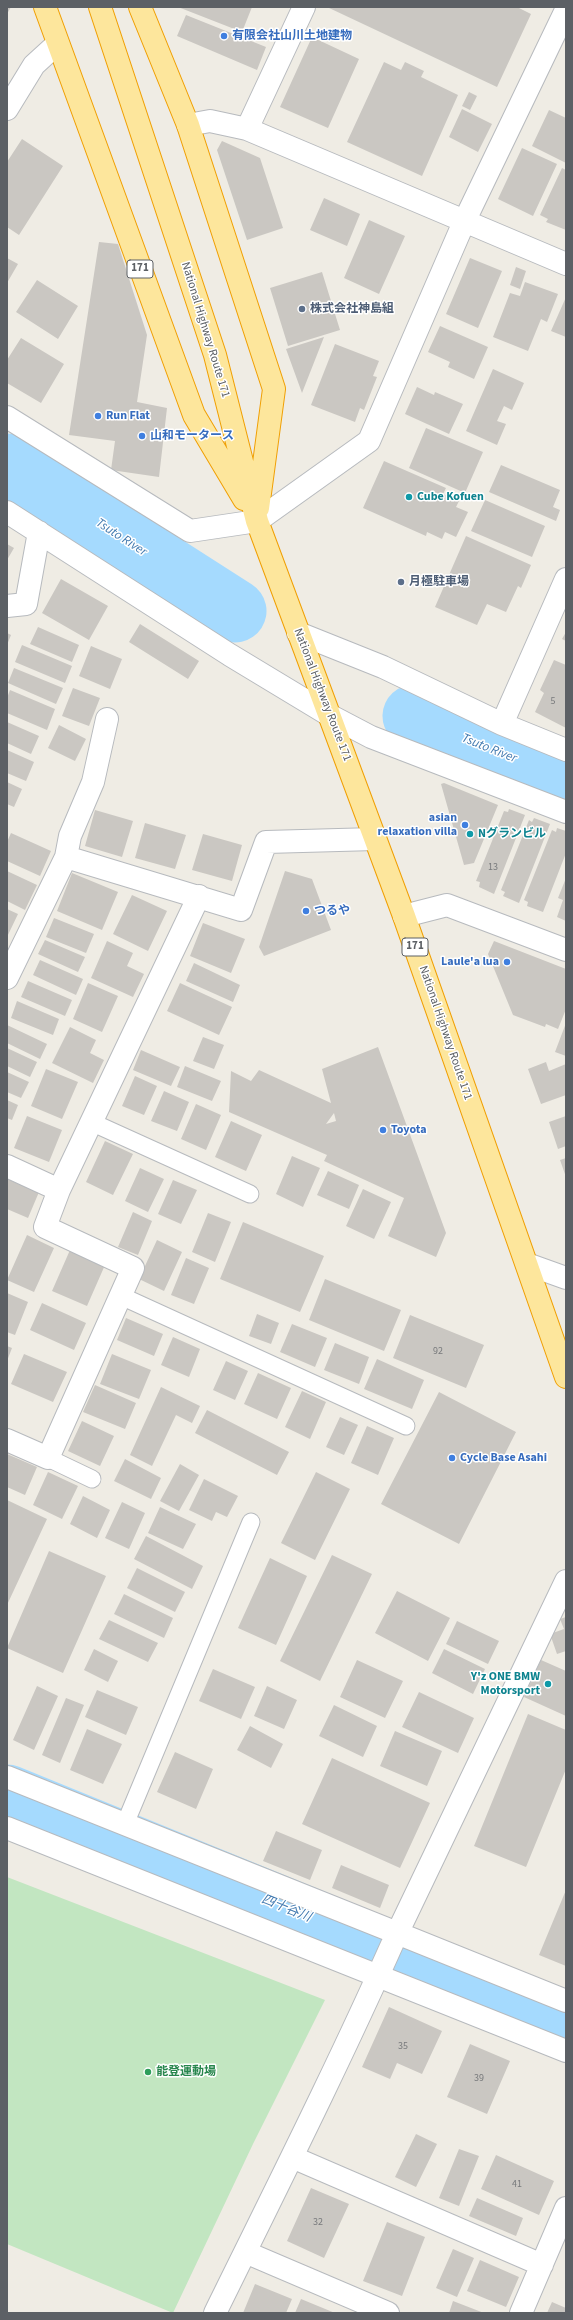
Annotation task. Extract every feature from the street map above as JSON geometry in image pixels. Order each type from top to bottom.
[{"type":"highway","name":"171","points":[[45,7],[57,44],[194,415],[257,521]]},
{"type":"highway","name":"National Highway Route 171","points":[[100,7],[215,355],[257,521],[298,633],[331,716],[404,916],[566,1377]]},
{"type":"highway","name":"171","points":[[140,7],[188,125],[274,389],[257,521]]},
{"type":"street","points":[[246,129],[304,7]]},
{"type":"street","points":[[7,417],[190,531],[257,521],[369,441],[464,222],[566,10]]},
{"type":"street","points":[[7,109],[34,65],[57,44]]},
{"type":"street","points":[[188,125],[210,121],[246,129],[566,264]]},
{"type":"street","points":[[7,512],[230,655],[331,716],[371,737],[566,812]]},
{"type":"street","points":[[7,606],[26,604],[38,532]]},
{"type":"street","points":[[502,724],[566,578]]},
{"type":"street","points":[[298,633],[383,667],[502,724],[566,750]]},
{"type":"street","points":[[7,978],[66,857],[70,836],[93,782],[107,719]]},
{"type":"street","points":[[66,857],[199,896],[241,910],[266,842],[375,839]]},
{"type":"street","points":[[7,1440],[48,1458],[133,1268],[45,1227],[59,1190],[199,896]]},
{"type":"street","points":[[404,916],[447,905],[566,950]]},
{"type":"street","points":[[7,1166],[59,1190]]},
{"type":"street","points":[[527,1264],[566,1278]]},
{"type":"street","points":[[215,2313],[292,2158],[381,1971],[396,1936],[566,1581]]},
{"type":"street","points":[[7,1777],[396,1936],[566,2001]]},
{"type":"street","points":[[7,1828],[381,1971],[566,2051]]},
{"type":"street","points":[[292,2158],[542,2265]]},
{"type":"street","points":[[521,2313],[566,2208]]},
{"type":"street","points":[[245,2252],[388,2313]]},
{"type":"lane","points":[[91,1122],[250,1194]]},
{"type":"lane","points":[[121,1296],[406,1426]]},
{"type":"lane","points":[[48,1458],[92,1479]]},
{"type":"lane","points":[[125,1824],[251,1522]]},
{"type":"green space","name":"能登運動場","points":[[7,1877],[325,2000],[253,2144],[173,2313],[7,2244]]},
{"type":"building","points":[[7,7],[11,7],[7,14]]},
{"type":"building","points":[[178,7],[252,7],[242,32]]},
{"type":"building","points":[[327,7],[517,7],[531,14],[497,87]]},
{"type":"building","points":[[186,15],[266,47],[257,70],[177,36]]},
{"type":"building","points":[[312,37],[359,59],[328,128],[280,107]]},
{"type":"building","points":[[384,62],[401,70],[405,62],[424,71],[421,77],[458,95],[422,176],[347,142]]},
{"type":"building","points":[[469,92],[477,96],[470,110],[462,106]]},
{"type":"building","points":[[462,109],[492,124],[478,152],[449,137]]},
{"type":"building","points":[[549,110],[566,118],[566,163],[532,146]]},
{"type":"building","points":[[22,139],[63,166],[19,235],[7,227],[7,162]]},
{"type":"building","points":[[222,141],[260,158],[283,228],[247,240],[217,150]]},
{"type":"building","points":[[522,148],[557,164],[533,216],[498,199]]},
{"type":"building","points":[[562,168],[566,170],[566,230],[546,222],[548,219],[540,215]]},
{"type":"building","points":[[324,198],[360,214],[347,246],[310,230]]},
{"type":"building","points":[[369,220],[405,236],[379,294],[344,278]]},
{"type":"building","points":[[99,242],[118,244],[147,335],[137,402],[167,408],[159,477],[111,470],[115,441],[69,435]]},
{"type":"building","points":[[7,258],[18,264],[7,283]]},
{"type":"building","points":[[470,258],[502,271],[478,328],[446,314]]},
{"type":"building","points":[[516,267],[526,271],[520,289],[510,285]]},
{"type":"building","points":[[322,272],[340,330],[288,346],[270,288]]},
{"type":"building","points":[[37,280],[78,306],[58,339],[16,312]]},
{"type":"building","points":[[525,282],[558,294],[547,322],[541,319],[528,351],[493,337],[510,293],[520,296]]},
{"type":"building","points":[[566,297],[566,337],[551,331]]},
{"type":"building","points":[[440,326],[488,347],[474,379],[448,367],[450,362],[428,352]]},
{"type":"building","points":[[324,337],[302,393],[286,349]]},
{"type":"building","points":[[21,338],[64,364],[41,403],[7,383],[7,360]]},
{"type":"building","points":[[335,344],[379,361],[373,376],[377,377],[364,410],[360,408],[355,422],[311,405]]},
{"type":"building","points":[[493,369],[524,383],[512,410],[504,406],[497,421],[506,424],[497,445],[466,431]]},
{"type":"building","points":[[417,387],[434,395],[435,392],[463,404],[449,434],[405,414]]},
{"type":"building","points":[[426,428],[483,452],[465,493],[409,468]]},
{"type":"building","name":"Cube Kofuen","points":[[384,461],[446,488],[443,494],[459,501],[456,507],[468,512],[456,537],[445,532],[442,539],[427,532],[426,536],[363,508]]},
{"type":"building","points":[[501,465],[560,490],[553,507],[560,510],[556,521],[489,492]]},
{"type":"building","points":[[485,500],[545,526],[532,557],[471,531]]},
{"type":"building","points":[[466,536],[531,565],[521,588],[518,586],[506,612],[487,604],[477,625],[435,607]]},
{"type":"building","points":[[7,544],[14,548],[7,560]]},
{"type":"building","points":[[61,579],[108,606],[89,640],[42,613]]},
{"type":"building","points":[[140,624],[199,661],[188,679],[129,642]]},
{"type":"building","points":[[38,627],[79,645],[72,662],[30,644]]},
{"type":"building","points":[[566,632],[566,641],[562,639]]},
{"type":"building","points":[[7,633],[11,635],[7,645]]},
{"type":"building","points":[[22,645],[72,666],[65,683],[15,662]]},
{"type":"building","points":[[91,646],[122,659],[110,689],[79,676]]},
{"type":"building","points":[[554,660],[566,665],[566,728],[535,712],[544,693],[540,690]]},
{"type":"building","points":[[14,668],[63,688],[56,704],[8,683]]},
{"type":"building","points":[[73,688],[100,698],[89,726],[62,716]]},
{"type":"building","points":[[10,690],[55,709],[47,730],[7,713],[7,698]]},
{"type":"building","points":[[7,722],[39,736],[31,754],[7,743]]},
{"type":"building","points":[[59,725],[86,739],[75,761],[48,748]]},
{"type":"building","points":[[7,750],[34,762],[26,781],[7,773]]},
{"type":"building","points":[[7,782],[22,789],[14,807],[7,804]]},
{"type":"building","name":"Nグランビル","points":[[444,783],[498,805],[474,863],[464,865],[441,784]]},
{"type":"building","points":[[509,809],[525,815],[494,894],[479,887],[480,882],[476,881],[504,811],[508,812]]},
{"type":"building","points":[[95,810],[133,821],[122,857],[85,846]]},
{"type":"building","points":[[534,818],[550,824],[519,903],[503,896],[505,892],[501,890],[529,820],[532,822]]},
{"type":"building","points":[[145,823],[186,835],[175,869],[135,858]]},
{"type":"building","points":[[557,828],[566,831],[566,853],[543,912],[527,906],[528,902],[524,900],[552,830],[556,832]]},
{"type":"building","points":[[11,833],[51,851],[40,876],[7,861],[7,842]]},
{"type":"building","points":[[203,834],[242,845],[232,881],[192,870]]},
{"type":"building","points":[[7,871],[37,885],[25,910],[7,901]]},
{"type":"building","points":[[285,871],[312,879],[331,930],[264,956],[259,947]]},
{"type":"building","points":[[72,873],[118,892],[102,930],[57,911]]},
{"type":"building","points":[[566,878],[566,921],[557,917],[563,900],[558,898]]},
{"type":"building","points":[[132,895],[167,911],[148,951],[113,934]]},
{"type":"building","points":[[7,909],[18,914],[7,937]]},
{"type":"building","points":[[54,918],[94,934],[86,953],[46,937]]},
{"type":"building","points":[[203,923],[245,939],[231,973],[190,956]]},
{"type":"building","points":[[45,940],[85,957],[78,972],[38,954]]},
{"type":"building","points":[[107,941],[133,953],[127,966],[144,974],[133,997],[91,978]]},
{"type":"building","points":[[494,941],[566,969],[566,1009],[558,1029],[546,1024],[545,1027],[513,1015],[488,954]]},
{"type":"building","points":[[40,960],[83,979],[76,995],[33,975]]},
{"type":"building","points":[[194,963],[240,985],[233,1002],[186,981]]},
{"type":"building","points":[[28,981],[72,1000],[65,1016],[21,997]]},
{"type":"building","points":[[88,983],[118,996],[102,1032],[73,1019]]},
{"type":"building","points":[[180,983],[232,1007],[219,1035],[167,1011]]},
{"type":"building","points":[[17,1001],[59,1019],[53,1035],[11,1018]]},
{"type":"building","points":[[566,1023],[566,1056],[555,1052]]},
{"type":"building","points":[[7,1025],[47,1044],[40,1059],[7,1043]]},
{"type":"building","points":[[70,1027],[96,1040],[90,1053],[104,1060],[93,1083],[52,1063]]},
{"type":"building","points":[[203,1037],[224,1045],[214,1069],[193,1061]]},
{"type":"building","points":[[378,1047],[446,1233],[436,1257],[388,1236],[404,1198],[324,1161],[327,1155],[229,1112],[231,1071],[251,1081],[259,1070],[331,1103],[322,1069]],"holes":[[[334,1113],[336,1121],[326,1124]]]},
{"type":"building","points":[[7,1048],[37,1062],[30,1077],[7,1066]]},
{"type":"building","points":[[141,1050],[180,1067],[171,1086],[133,1070]]},
{"type":"building","points":[[546,1062],[549,1071],[566,1064],[566,1095],[541,1104],[528,1069]]},
{"type":"building","points":[[185,1066],[221,1081],[212,1101],[177,1087]]},
{"type":"building","points":[[46,1069],[78,1082],[62,1119],[31,1106]]},
{"type":"building","points":[[7,1072],[29,1082],[21,1098],[7,1092]]},
{"type":"building","points":[[135,1076],[157,1086],[144,1115],[122,1106]]},
{"type":"building","points":[[164,1091],[189,1102],[177,1131],[151,1121]]},
{"type":"building","points":[[7,1100],[18,1105],[12,1120],[7,1118]]},
{"type":"building","points":[[196,1104],[221,1115],[206,1150],[181,1139]]},
{"type":"building","points":[[27,1116],[62,1130],[49,1162],[14,1148]]},
{"type":"building","points":[[566,1116],[566,1146],[558,1149],[549,1122]]},
{"type":"building","points":[[231,1121],[262,1135],[246,1171],[215,1157]]},
{"type":"building","points":[[105,1141],[133,1154],[113,1195],[86,1182]]},
{"type":"building","points":[[292,1156],[320,1168],[303,1207],[276,1194]]},
{"type":"building","points":[[566,1158],[566,1177],[560,1160]]},
{"type":"building","points":[[140,1168],[164,1179],[148,1212],[125,1201]]},
{"type":"building","points":[[328,1171],[359,1185],[349,1209],[317,1195]]},
{"type":"building","points":[[7,1179],[39,1192],[28,1218],[7,1209]]},
{"type":"building","points":[[173,1180],[197,1190],[181,1224],[158,1214]]},
{"type":"building","points":[[363,1189],[391,1202],[374,1239],[346,1226]]},
{"type":"building","points":[[133,1212],[152,1221],[138,1255],[118,1247]]},
{"type":"building","points":[[208,1213],[231,1222],[215,1262],[192,1252]]},
{"type":"building","points":[[243,1222],[324,1256],[300,1312],[220,1279]]},
{"type":"building","points":[[27,1235],[54,1248],[34,1292],[7,1280]]},
{"type":"building","points":[[157,1240],[182,1252],[164,1291],[139,1279]]},
{"type":"building","points":[[70,1250],[105,1265],[87,1306],[52,1291]]},
{"type":"building","points":[[186,1258],[209,1268],[194,1304],[171,1295]]},
{"type":"building","points":[[325,1279],[401,1310],[384,1351],[309,1320]]},
{"type":"building","points":[[7,1293],[28,1302],[15,1335],[7,1332]]},
{"type":"building","points":[[42,1303],[86,1323],[74,1350],[30,1330]]},
{"type":"building","points":[[257,1314],[279,1323],[271,1344],[249,1336]]},
{"type":"building","points":[[410,1315],[484,1345],[466,1388],[393,1358]]},
{"type":"building","points":[[126,1318],[163,1334],[154,1356],[117,1340]]},
{"type":"building","points":[[292,1324],[327,1338],[315,1367],[280,1352]]},
{"type":"building","points":[[173,1337],[200,1349],[189,1377],[161,1365]]},
{"type":"building","points":[[335,1343],[369,1357],[359,1384],[324,1370]]},
{"type":"building","points":[[7,1346],[12,1348],[7,1361]]},
{"type":"building","points":[[24,1354],[67,1372],[53,1402],[11,1384]]},
{"type":"building","points":[[112,1354],[151,1370],[139,1399],[100,1384]]},
{"type":"building","points":[[377,1359],[424,1380],[412,1409],[364,1389]]},
{"type":"building","points":[[226,1361],[248,1371],[235,1400],[213,1390]]},
{"type":"building","points":[[258,1373],[291,1388],[277,1419],[244,1404]]},
{"type":"building","points":[[95,1385],[136,1403],[125,1429],[83,1412]]},
{"type":"building","points":[[161,1387],[200,1406],[192,1423],[176,1415],[152,1466],[130,1455]]},
{"type":"building","points":[[302,1391],[326,1402],[310,1439],[285,1427]]},
{"type":"building","points":[[439,1392],[516,1432],[459,1544],[381,1504]]},
{"type":"building","points":[[207,1410],[289,1452],[277,1475],[195,1433]]},
{"type":"building","points":[[340,1417],[358,1425],[344,1455],[326,1447]]},
{"type":"building","points":[[82,1421],[114,1436],[100,1466],[68,1451]]},
{"type":"building","points":[[367,1426],[394,1438],[378,1475],[351,1463]]},
{"type":"building","points":[[7,1454],[37,1467],[25,1495],[7,1487]]},
{"type":"building","points":[[125,1459],[161,1478],[151,1499],[114,1481]]},
{"type":"building","points":[[180,1464],[199,1475],[179,1511],[160,1501]]},
{"type":"building","points":[[48,1472],[78,1486],[62,1519],[33,1505]]},
{"type":"building","points":[[316,1472],[350,1489],[315,1560],[281,1543]]},
{"type":"building","points":[[204,1479],[238,1496],[227,1517],[216,1512],[212,1521],[189,1510]]},
{"type":"building","points":[[83,1496],[110,1510],[97,1538],[70,1524]]},
{"type":"building","points":[[7,1500],[47,1519],[7,1605]]},
{"type":"building","points":[[122,1502],[145,1513],[129,1549],[105,1538]]},
{"type":"building","points":[[160,1507],[196,1524],[183,1549],[148,1533]]},
{"type":"building","points":[[146,1536],[203,1566],[192,1589],[134,1559]]},
{"type":"building","points":[[49,1551],[106,1576],[63,1673],[7,1648]]},
{"type":"building","points":[[332,1555],[372,1574],[320,1681],[280,1661]]},
{"type":"building","points":[[270,1558],[307,1576],[276,1645],[238,1628]]},
{"type":"building","points":[[137,1568],[185,1592],[175,1612],[127,1588]]},
{"type":"building","points":[[397,1591],[450,1618],[428,1661],[375,1633]]},
{"type":"building","points":[[124,1594],[173,1618],[164,1638],[114,1614]]},
{"type":"building","points":[[566,1617],[566,1651],[557,1654],[550,1634],[564,1629],[560,1619]]},
{"type":"building","points":[[109,1620],[158,1643],[148,1662],[99,1639]]},
{"type":"building","points":[[457,1621],[499,1641],[488,1664],[446,1644]]},
{"type":"building","points":[[94,1649],[118,1661],[108,1682],[84,1670]]},
{"type":"building","points":[[444,1649],[485,1669],[473,1694],[432,1673]]},
{"type":"building","points":[[357,1660],[403,1681],[385,1718],[340,1697]]},
{"type":"building","name":"Y'z ONE BMW Motorsport","points":[[541,1660],[566,1671],[566,1716],[524,1697]]},
{"type":"building","points":[[213,1669],[255,1687],[241,1719],[199,1701]]},
{"type":"building","points":[[37,1686],[58,1696],[34,1750],[13,1740]]},
{"type":"building","points":[[267,1686],[297,1700],[284,1729],[254,1716]]},
{"type":"building","points":[[97,1690],[138,1707],[126,1735],[85,1717]]},
{"type":"building","points":[[419,1692],[474,1718],[458,1753],[402,1727]]},
{"type":"building","points":[[66,1698],[84,1705],[60,1763],[42,1755]]},
{"type":"building","points":[[334,1705],[377,1726],[363,1757],[319,1736]]},
{"type":"building","points":[[528,1714],[566,1730],[566,1769],[526,1867],[474,1846]]},
{"type":"building","points":[[250,1726],[283,1744],[271,1768],[237,1750]]},
{"type":"building","points":[[87,1729],[122,1744],[103,1784],[70,1770]]},
{"type":"building","points":[[395,1731],[442,1751],[427,1786],[380,1766]]},
{"type":"building","points":[[175,1752],[213,1769],[196,1809],[157,1792]]},
{"type":"building","points":[[332,1758],[430,1803],[400,1868],[302,1824]]},
{"type":"building","points":[[276,1831],[322,1850],[310,1880],[263,1861]]},
{"type":"building","points":[[341,1865],[389,1885],[380,1908],[332,1888]]},
{"type":"building","points":[[566,1890],[566,1966],[539,1955]]},
{"type":"building","points":[[389,2007],[442,2031],[422,2074],[397,2063],[390,2079],[362,2067]]},
{"type":"building","points":[[470,2044],[510,2061],[487,2114],[447,2097]]},
{"type":"building","points":[[416,2134],[437,2144],[416,2187],[395,2177]]},
{"type":"building","points":[[459,2149],[479,2156],[459,2206],[439,2198]]},
{"type":"building","points":[[496,2155],[554,2181],[539,2215],[481,2189]]},
{"type":"building","points":[[311,2188],[349,2204],[324,2258],[287,2241]]},
{"type":"building","points":[[477,2198],[523,2218],[516,2236],[469,2216]]},
{"type":"building","points":[[387,2222],[425,2237],[402,2296],[363,2281]]},
{"type":"building","points":[[453,2249],[474,2258],[457,2297],[436,2288]]},
{"type":"building","points":[[480,2260],[519,2277],[506,2307],[467,2291]]},
{"type":"building","points":[[255,2284],[292,2299],[286,2313],[243,2313]]},
{"type":"building","points":[[301,2299],[335,2313],[295,2313]]},
{"type":"building","points":[[453,2301],[484,2313],[449,2313]]},
{"type":"building","points":[[552,2302],[566,2308],[566,2313],[547,2313]]},
{"type":"waterway","name":"Tsuto River","points":[[7,465],[235,611]]},
{"type":"waterway","name":"Tsuto River","points":[[414,716],[480,746],[566,779]]},
{"type":"waterway","name":"四十谷川","points":[[7,1796],[527,2008],[566,2022]]},
{"type":"place","name":"有限会社山川土地建物","points":[[224,36]]},
{"type":"place","name":"株式会社神島組","points":[[302,309]]},
{"type":"place","name":"Run Flat","points":[[98,416]]},
{"type":"place","name":"山和モータース","points":[[142,436]]},
{"type":"place","name":"Cube Kofuen","points":[[409,497]]},
{"type":"place","name":"月極駐車場","points":[[401,582]]},
{"type":"place","name":"asian relaxation villa","points":[[465,825]]},
{"type":"place","name":"Nグランビル","points":[[470,834]]},
{"type":"place","name":"つるや","points":[[306,911]]},
{"type":"place","name":"Laule'a lua","points":[[507,962]]},
{"type":"place","name":"Toyota","points":[[383,1130]]},
{"type":"place","name":"Cycle Base Asahi","points":[[452,1458]]},
{"type":"place","name":"Y'z ONE BMW Motorsport","points":[[548,1684]]},
{"type":"place","name":"能登運動場","points":[[148,2072]]}]
